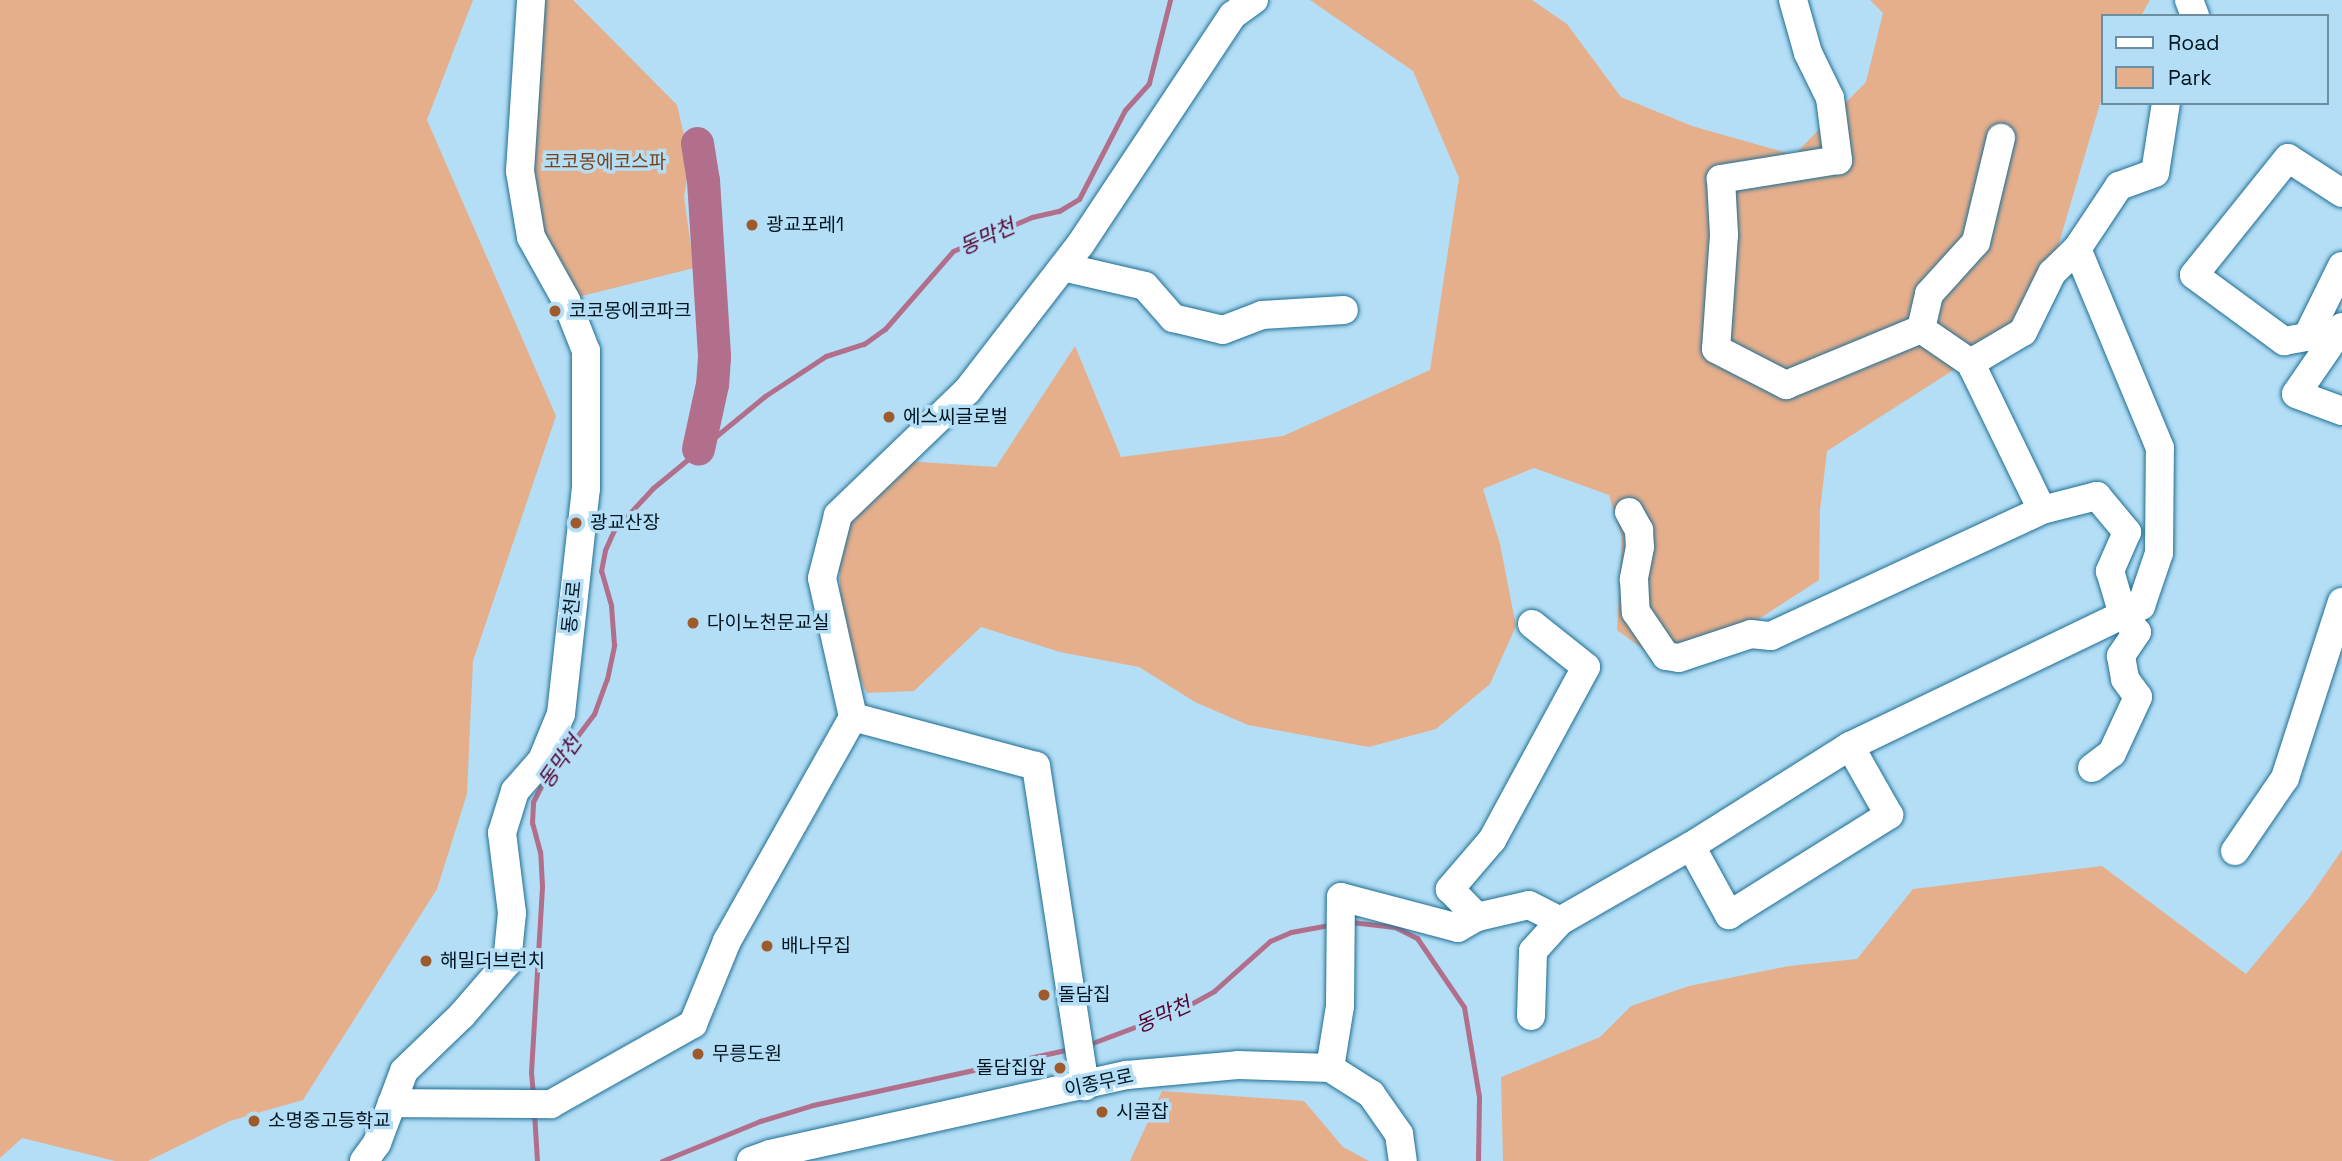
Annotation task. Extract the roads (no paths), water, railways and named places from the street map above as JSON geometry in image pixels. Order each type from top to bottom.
[{"type":"street","name":"동천로","points":[[364,1161],[377,1143],[404,1071],[462,1015],[507,963],[512,912],[502,833],[515,791],[542,760],[561,714],[586,489],[586,351],[566,300],[531,237],[524,198],[520,171],[531,0]]},
{"type":"street","points":[[392,1103],[551,1104],[694,1024],[727,941],[853,718],[822,578],[838,515],[967,391],[1063,267],[1233,15],[1254,0]]},
{"type":"street","points":[[1793,0],[1808,52],[1830,98],[1838,160],[1721,179],[1724,235],[1717,349],[1786,386],[1921,329]]},
{"type":"street","points":[[2042,510],[1973,368],[1979,358],[2023,332],[2052,273],[2077,249],[2119,186],[2155,173],[2166,105]]},
{"type":"street","points":[[1921,329],[1928,294],[1976,242],[2001,138]]},
{"type":"street","points":[[2342,193],[2288,158],[2194,275],[2284,341],[2307,337],[2342,266]]},
{"type":"street","points":[[1531,1016],[1533,951],[1560,921],[1691,846],[1850,746],[2141,606],[2159,553],[2160,448],[2077,249]]},
{"type":"street","points":[[1063,267],[1145,286],[1172,318],[1223,330],[1262,315],[1344,310]]},
{"type":"street","points":[[2342,327],[2296,394],[2342,411]]},
{"type":"street","points":[[1921,329],[1975,366]]},
{"type":"street","points":[[1629,512],[1639,530],[1640,547],[1634,579],[1636,612],[1667,656],[1679,659],[1751,634],[1771,636],[2042,510],[2096,496],[2127,532],[2110,571],[2123,614],[2137,632],[2120,656],[2125,680],[2138,697],[2112,753],[2092,768]]},
{"type":"street","points":[[2235,851],[2285,778],[2342,602]]},
{"type":"street","points":[[1477,917],[1450,889],[1492,840],[1586,667],[1532,624]]},
{"type":"street","points":[[853,718],[1036,766],[1080,1060]]},
{"type":"street","points":[[1691,846],[1729,915],[1889,815],[1850,746]]},
{"type":"street","points":[[1403,1161],[1399,1134],[1371,1094],[1330,1068],[1340,1006],[1341,897],[1458,928],[1477,917],[1529,905],[1560,921]]},
{"type":"street","name":"이종무로","points":[[751,1161],[1080,1060],[1127,1075],[1238,1065],[1330,1068]]},
{"type":"waterway","name":"동막천","points":[[533,1095],[531,1072],[542,886],[540,852],[532,823],[533,802],[544,780],[594,714],[607,679],[614,645],[611,605],[601,571],[605,550],[614,530],[653,488],[765,396],[826,356],[864,344],[885,329],[953,251],[1032,217],[1059,211],[1079,199],[1125,110],[1149,83],[1170,0]]},
{"type":"waterway","name":"동막천","points":[[697,143],[703,180],[714,357],[712,384],[698,449]]},
{"type":"waterway","name":"동막천","points":[[1351,922],[1395,927],[1417,938],[1464,1007],[1479,1097],[1478,1161]]},
{"type":"waterway","name":"동막천","points":[[1087,1045],[1180,1010],[1214,991],[1270,941],[1291,932],[1334,924]]},
{"type":"waterway","name":"동막천","points":[[662,1161],[760,1121],[813,1105],[1070,1049]]},
{"type":"waterway","name":"동막천","points":[[534,1112],[537,1161]]},
{"type":"place","name":"광교포레1","points":[[752,225]]},
{"type":"place","name":"코코몽에코파크","points":[[555,311]]},
{"type":"place","name":"에스씨글로벌","points":[[889,417]]},
{"type":"place","name":"광교산장","points":[[576,523]]},
{"type":"place","name":"다이노천문교실","points":[[693,623]]},
{"type":"place","name":"배나무집","points":[[767,946]]},
{"type":"place","name":"해밀더브런치","points":[[426,961]]},
{"type":"place","name":"돌담집","points":[[1044,995]]},
{"type":"place","name":"무릉도원","points":[[698,1054]]},
{"type":"place","name":"돌담집앞","points":[[1060,1068]]},
{"type":"place","name":"시골잡","points":[[1102,1112]]},
{"type":"place","name":"소명중고등학교","points":[[254,1121]]},
{"type":"park label","name":"코코몽에코스파","points":[[605,162]]}]
